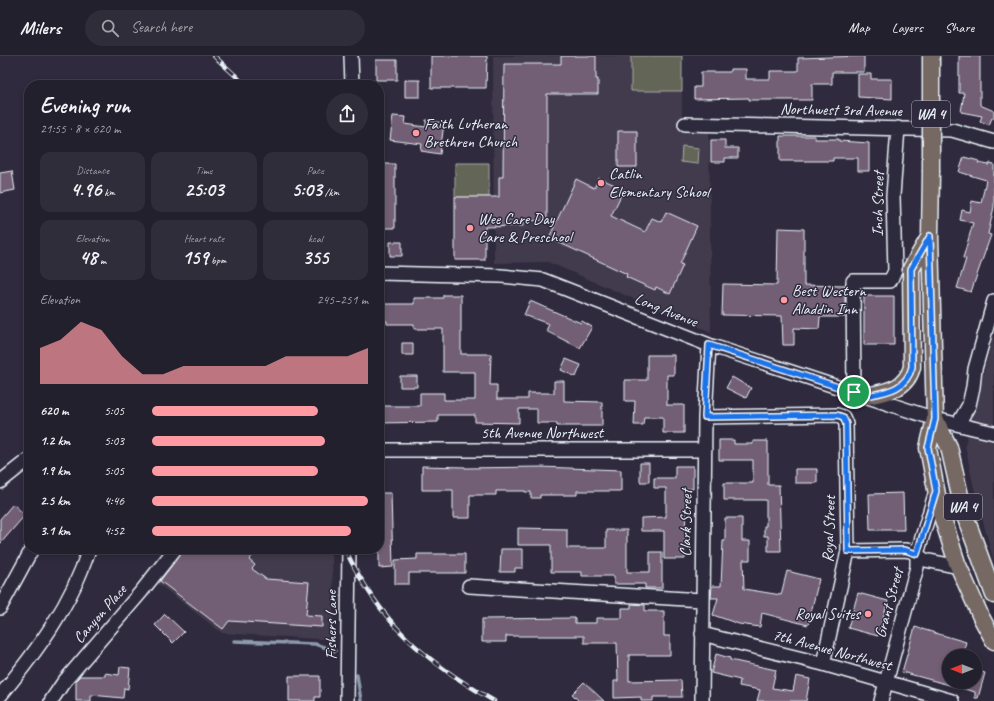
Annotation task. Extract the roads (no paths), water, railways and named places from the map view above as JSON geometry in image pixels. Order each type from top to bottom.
[{"type":"main road","name":"WA 4","points":[[931,56],[930,236],[935,419],[928,448],[936,491],[959,567],[994,641]]},
{"type":"main road","points":[[860,394],[891,391],[909,377],[912,367],[911,269],[930,236]]},
{"type":"main road","name":"WA 4","points":[[935,419],[949,447],[964,513],[989,571],[994,595]]},
{"type":"street","points":[[351,56],[352,80]]},
{"type":"street","name":"Northwest 3rd Avenue","points":[[685,124],[952,130],[994,142]]},
{"type":"street","name":"Inch Street","points":[[860,394],[853,281],[890,281],[895,271],[893,196],[898,128]]},
{"type":"street","name":"Long Avenue","points":[[384,274],[501,276],[542,280],[709,345],[935,419]]},
{"type":"street","points":[[958,424],[969,405],[975,369],[994,301]]},
{"type":"street","name":"Clark Street","points":[[702,701],[704,450],[709,345]]},
{"type":"street","name":"Royal Street","points":[[705,417],[837,415],[843,417],[846,424],[848,551],[823,664]]},
{"type":"street","points":[[935,419],[994,433]]},
{"type":"street","name":"5th Avenue Northwest","points":[[384,450],[704,450]]},
{"type":"street","points":[[0,482],[24,463]]},
{"type":"street","name":"Grant Street","points":[[882,701],[917,567],[917,554],[936,491]]},
{"type":"street","points":[[848,551],[905,550],[917,554],[925,560],[959,567]]},
{"type":"street","points":[[0,608],[29,554]]},
{"type":"street","points":[[0,696],[26,664],[51,628],[71,593],[87,554]]},
{"type":"street","name":"Canyon Place","points":[[51,701],[63,683],[141,592],[171,554]]},
{"type":"street","name":"Fishers Lane","points":[[347,701],[349,554]]},
{"type":"street","points":[[469,586],[702,600]]},
{"type":"street","name":"7th Avenue Northwest","points":[[702,634],[823,664],[952,701]]},
{"type":"waterway","points":[[234,641],[315,644],[335,651]]},
{"type":"waterway","points":[[357,675],[361,701]]},
{"type":"railway","points":[[214,56],[240,80]]},
{"type":"railway","points":[[348,554],[373,599],[406,638],[425,655],[469,686],[494,701]]},
{"type":"place","name":"Faith Lutheran Brethren Church","points":[[416,133]]},
{"type":"place","name":"Catlin Elementary School","points":[[601,183]]},
{"type":"place","name":"Wee Care Day Care & Preschool","points":[[470,228]]},
{"type":"place","name":"Best Western Aladdin Inn","points":[[784,300]]},
{"type":"place","name":"Royal Suites","points":[[868,614]]}]
